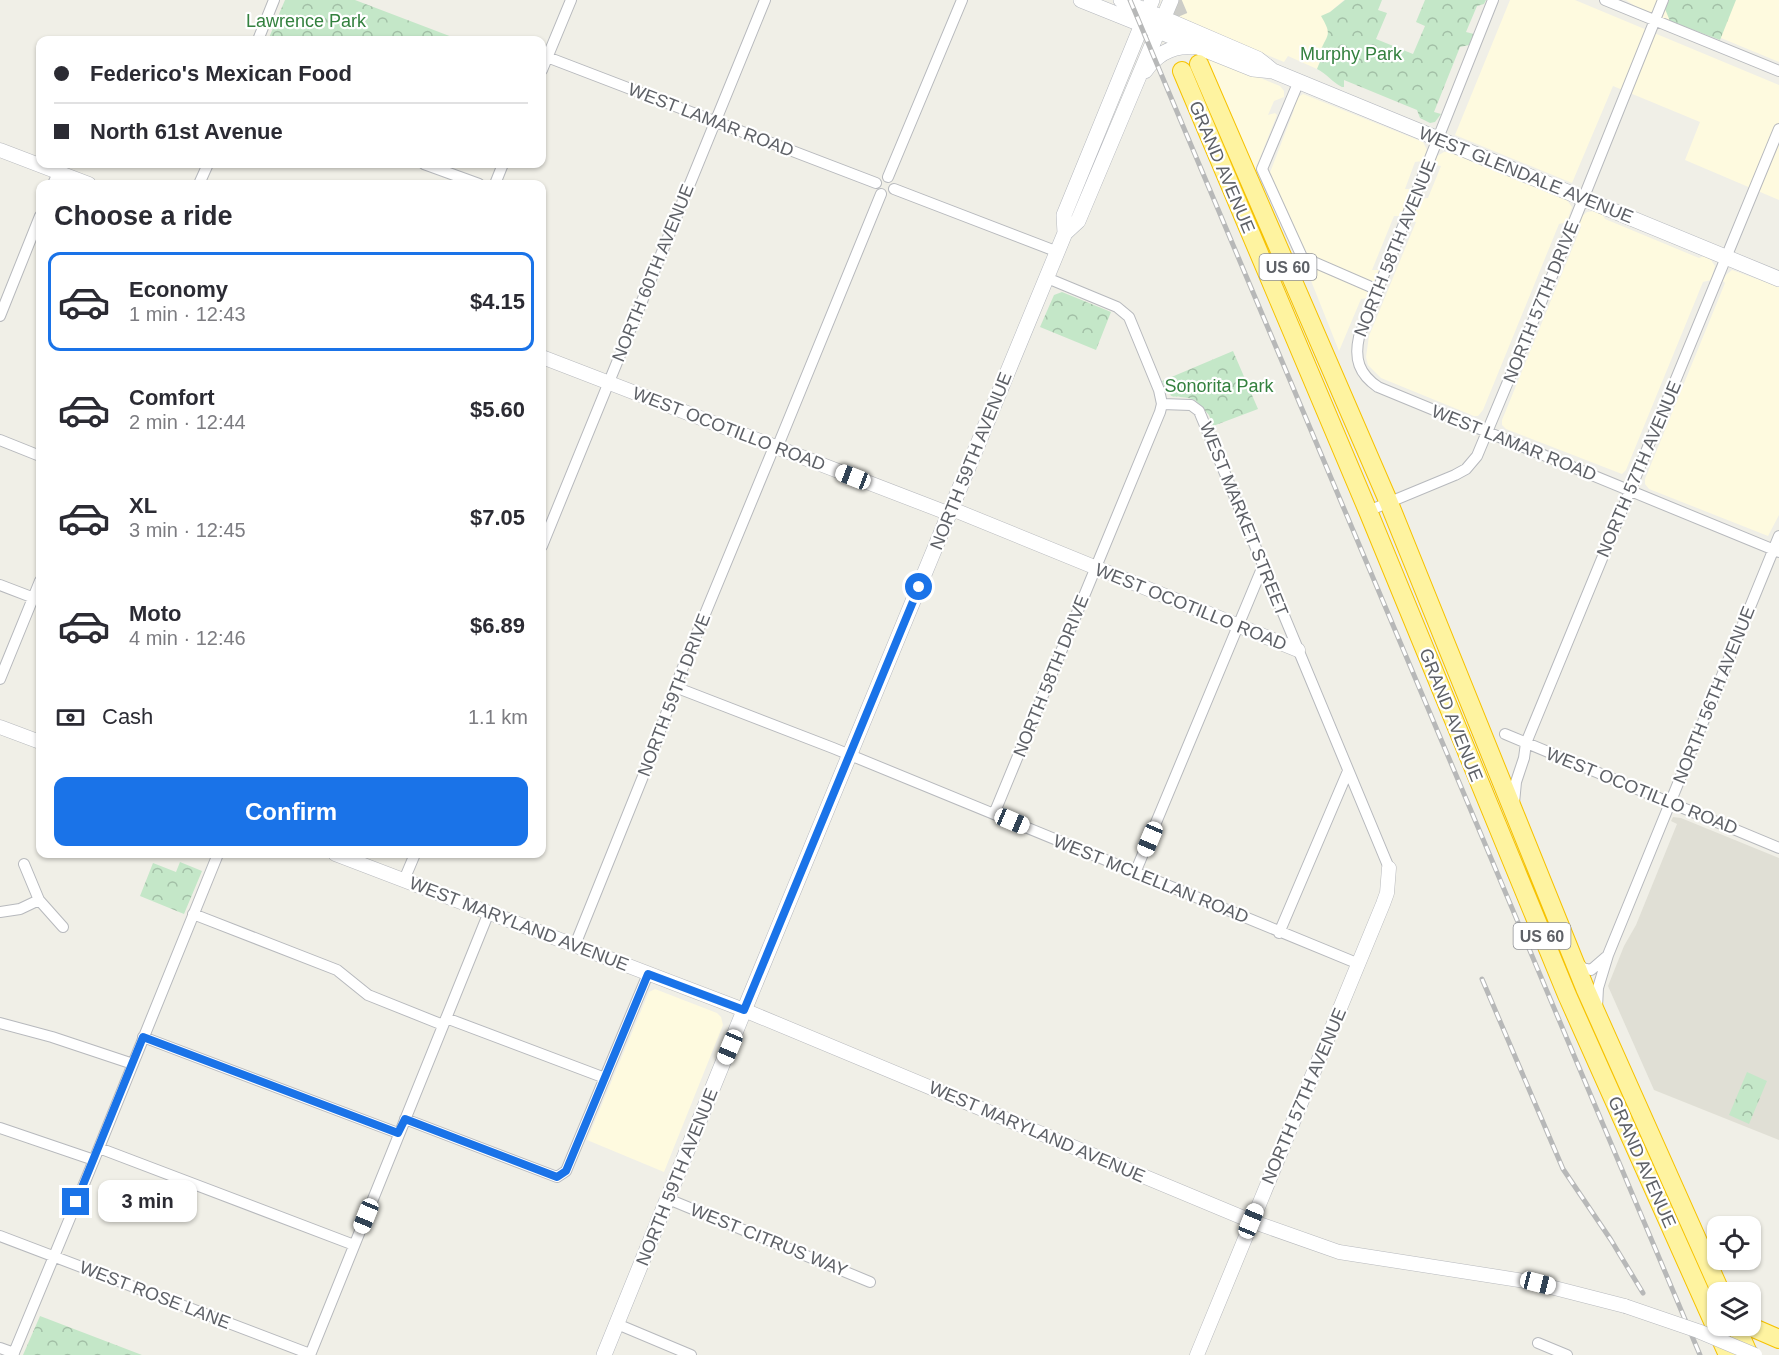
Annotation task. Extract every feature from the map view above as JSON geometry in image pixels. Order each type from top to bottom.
[{"type":"highway","name":"GRAND AVENUE","points":[[1194,61],[1389,503],[1573,957],[1716,1282]]},
{"type":"highway","name":"GRAND AVENUE","points":[[1194,61],[1368,511],[1567,995],[1728,1355]]},
{"type":"highway","points":[[1761,1329],[1779,1328]]},
{"type":"highway","points":[[1761,1332],[1779,1339]]},
{"type":"highway","points":[[1740,1336],[1749,1355]]},
{"type":"main road","name":"WEST GLENDALE AVENUE","points":[[1081,0],[1147,12]]},
{"type":"main road","name":"WEST GLENDALE AVENUE","points":[[1120,0],[1147,12],[1194,61],[1273,70]]},
{"type":"main road","name":"NORTH 59TH AVENUE","points":[[1065,232],[1078,221],[1171,0]]},
{"type":"main road","name":"NORTH 59TH AVENUE","points":[[604,1355],[744,1010],[1058,252],[1065,232],[1064,214],[1147,12]]},
{"type":"main road","name":"WEST GLENDALE AVENUE","points":[[1160,25],[1258,59],[1273,70],[1299,81],[1779,279]]},
{"type":"main road","points":[[1130,97],[1150,64],[1163,53],[1180,47],[1194,61]]},
{"type":"street","points":[[260,36],[274,0]]},
{"type":"street","points":[[547,57],[571,0]]},
{"type":"street","name":"NORTH 60TH AVENUE","points":[[546,536],[765,0]]},
{"type":"street","points":[[888,177],[962,0]]},
{"type":"street","name":"NORTH 58TH AVENUE","points":[[1358,363],[1356,350],[1359,337],[1494,0]]},
{"type":"street","points":[[1605,0],[1779,71]]},
{"type":"street","name":"NORTH 57TH DRIVE","points":[[1368,511],[1466,469],[1477,456],[1663,0]]},
{"type":"street","name":"WEST LAMAR ROAD","points":[[547,57],[876,183]]},
{"type":"street","points":[[1299,81],[1262,169],[1296,249],[1302,257],[1378,290]]},
{"type":"street","name":"NORTH 57TH AVENUE","points":[[1513,812],[1515,782],[1524,758],[1526,743],[1779,129]]},
{"type":"street","points":[[0,150],[56,179]]},
{"type":"street","points":[[435,168],[467,180]]},
{"type":"street","points":[[881,177],[888,177],[894,183],[894,189],[890,194],[881,194],[876,188],[876,183],[881,177]]},
{"type":"street","points":[[894,189],[1058,252]]},
{"type":"street","name":"NORTH 59TH DRIVE","points":[[575,945],[650,759],[675,687],[881,194]]},
{"type":"street","points":[[0,316],[36,226]]},
{"type":"street","points":[[1047,278],[1117,307],[1129,317],[1159,390],[1162,404]]},
{"type":"street","name":"WEST OCOTILLO ROAD","points":[[546,359],[951,511],[1298,650]]},
{"type":"street","name":"WEST LAMAR ROAD","points":[[1358,363],[1365,376],[1378,387],[1776,551]]},
{"type":"street","name":"WEST MARKET STREET","points":[[1162,404],[1191,405],[1199,411],[1389,868]]},
{"type":"street","name":"NORTH 58TH DRIVE","points":[[994,814],[1162,404]]},
{"type":"street","points":[[0,440],[36,454]]},
{"type":"street","name":"NORTH 56TH AVENUE","points":[[1597,1014],[1598,988],[1608,954],[1776,551],[1779,536]]},
{"type":"street","points":[[1135,873],[1263,566]]},
{"type":"street","points":[[0,585],[34,598]]},
{"type":"street","points":[[0,679],[36,592]]},
{"type":"street","name":"WEST MCLELLAN ROAD","points":[[675,687],[850,755],[1359,964]]},
{"type":"street","points":[[0,727],[36,740]]},
{"type":"street","name":"WEST OCOTILLO ROAD","points":[[1505,734],[1779,848]]},
{"type":"street","points":[[1279,933],[1347,771]]},
{"type":"street","points":[[0,1348],[13,1354],[216,858]]},
{"type":"street","name":"WEST MARYLAND AVENUE","points":[[346,858],[744,1010],[1251,1221],[1339,1252],[1538,1283],[1625,1306],[1662,1318],[1755,1355]]},
{"type":"street","points":[[404,880],[413,858]]},
{"type":"street","points":[[24,864],[39,900],[63,927]]},
{"type":"street","name":"NORTH 57TH AVENUE","points":[[1197,1355],[1387,893],[1389,868]]},
{"type":"street","points":[[0,912],[20,909],[39,900]]},
{"type":"street","points":[[310,1354],[489,912]]},
{"type":"street","points":[[193,914],[337,970],[368,995],[605,1078]]},
{"type":"street","points":[[1573,957],[1583,968],[1591,970],[1608,954]]},
{"type":"street","points":[[405,1119],[557,1177],[562,1175],[566,1171],[648,974]]},
{"type":"street","points":[[0,1023],[52,1037],[133,1064]]},
{"type":"street","points":[[143,1037],[398,1133]]},
{"type":"street","points":[[0,1128],[94,1160]]},
{"type":"street","points":[[99,1148],[354,1245]]},
{"type":"street","name":"WEST CITRUS WAY","points":[[668,1199],[870,1282]]},
{"type":"street","name":"WEST ROSE LANE","points":[[0,1236],[310,1354]]},
{"type":"street","points":[[617,1324],[691,1355]]},
{"type":"street","points":[[1538,1343],[1567,1355]]},
{"type":"shaded area","points":[[1177,0],[1344,0],[1330,12],[1329,36],[1320,52],[1322,56],[1317,69],[1288,56],[1284,62],[1180,19],[1175,9]]},
{"type":"shaded area","points":[[1510,0],[1575,0],[1779,85],[1779,200],[1685,160],[1700,122],[1613,86],[1572,183],[1455,135]]},
{"type":"shaded area","points":[[1626,0],[1779,0],[1779,62],[1692,26],[1678,24]]},
{"type":"shaded area","points":[[1204,55],[1280,86],[1284,91],[1284,97],[1274,101],[1268,115],[1275,113],[1277,115],[1255,170]]},
{"type":"shaded area","points":[[1303,94],[1423,142],[1427,150],[1423,161],[1415,162],[1405,189],[1411,189],[1401,216],[1394,216],[1372,270],[1379,270],[1367,298],[1361,299],[1339,351],[1269,175],[1294,110],[1292,109],[1297,98]]},
{"type":"shaded area","points":[[1444,152],[1566,199],[1572,207],[1567,222],[1559,224],[1483,410],[1478,416],[1381,378],[1368,365],[1366,357],[1369,336],[1416,222],[1409,222],[1419,199],[1428,198],[1441,166],[1434,165],[1437,156]]},
{"type":"shaded area","points":[[1594,211],[1602,214],[1605,219],[1699,258],[1704,256],[1715,266],[1711,280],[1703,282],[1626,470],[1622,474],[1506,429],[1502,425],[1502,420],[1581,227],[1579,223],[1581,217],[1587,212]]},
{"type":"shaded area","points":[[1732,270],[1779,287],[1779,515],[1768,536],[1649,489],[1645,484],[1645,479],[1725,283],[1723,281]]},
{"type":"shaded area","points":[[1673,817],[1681,818],[1779,858],[1779,1140],[1654,1090],[1608,986],[1624,946],[1636,925],[1677,824],[1671,821]]},
{"type":"shaded area","points":[[655,989],[717,1013],[723,1025],[664,1172],[587,1140],[649,992]]},
{"type":"green space","name":"Lawrence Park","points":[[285,0],[355,0],[450,36],[270,36]]},
{"type":"green space","name":"Murphy Park","points":[[1345,0],[1382,0],[1378,10],[1387,13],[1376,39],[1413,54],[1425,26],[1416,22],[1425,0],[1486,0],[1484,4],[1477,6],[1466,32],[1474,34],[1469,45],[1460,47],[1434,112],[1441,114],[1435,122],[1430,123],[1420,118],[1417,110],[1344,80],[1344,87],[1342,87],[1317,69],[1322,57],[1320,52],[1328,35],[1321,16]]},
{"type":"green space","points":[[1669,0],[1736,0],[1720,40],[1670,21],[1665,9]]},
{"type":"green space","points":[[1062,292],[1111,312],[1096,350],[1040,327],[1054,295]]},
{"type":"green space","name":"Sonorita Park","points":[[1233,351],[1258,409],[1213,426],[1209,415],[1195,400],[1172,396],[1165,389],[1162,381]]},
{"type":"green space","points":[[180,862],[202,871],[184,914],[140,896],[153,863],[176,872]]},
{"type":"green space","points":[[1747,1072],[1767,1081],[1749,1124],[1729,1115]]},
{"type":"green space","points":[[40,1316],[142,1355],[23,1355]]},
{"type":"tunnel","points":[[1172,0],[1188,38]]},
{"type":"railway","points":[[1130,0],[1700,1355]]},
{"type":"railway","points":[[1482,979],[1563,1169],[1611,1240],[1643,1293]]},
{"type":"route","points":[[76,1202],[143,1037],[398,1133],[405,1119],[557,1177],[562,1175],[566,1171],[648,974],[744,1010],[919,587]]}]
